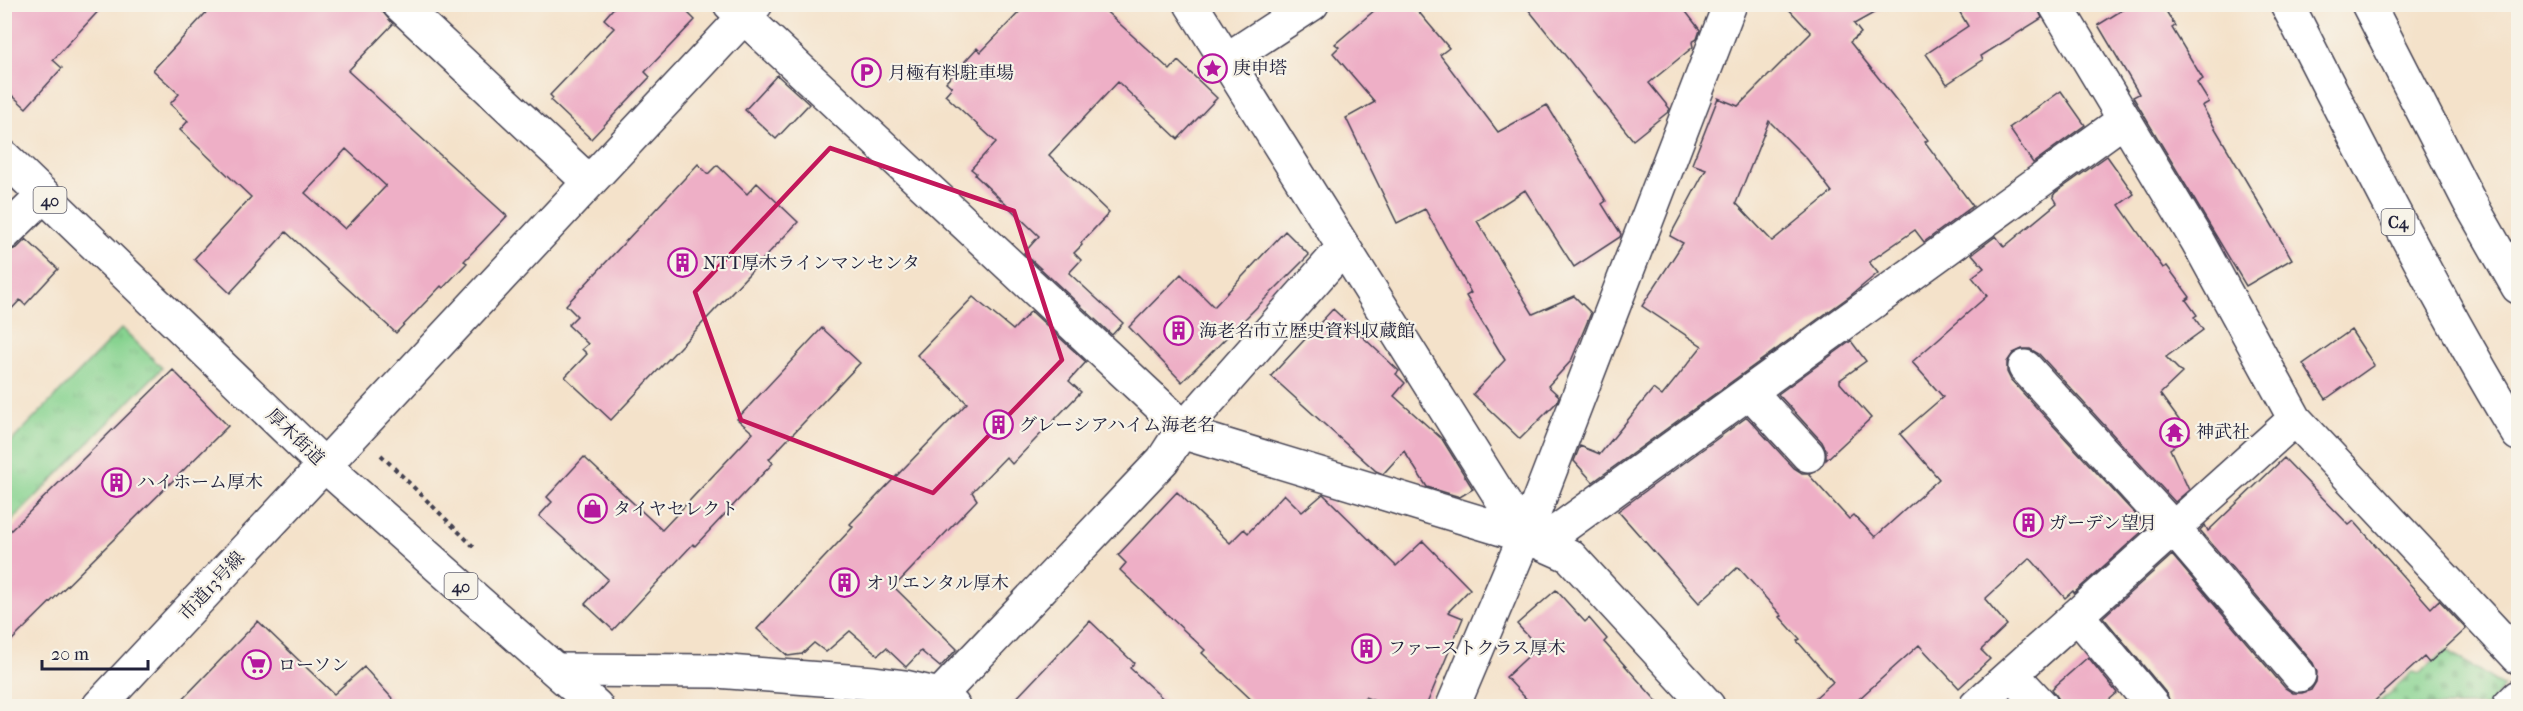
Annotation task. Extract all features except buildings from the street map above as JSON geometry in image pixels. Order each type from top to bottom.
[{"type":"main road","points":[[399,4],[589,182]]},
{"type":"main road","points":[[1191,4],[1343,248],[1533,539]]},
{"type":"main road","points":[[1227,60],[1311,4]]},
{"type":"main road","points":[[1453,706],[1533,539],[1730,4]]},
{"type":"main road","points":[[2055,4],[2198,242],[2295,419],[2518,657]]},
{"type":"main road","name":"C4","points":[[2287,4],[2397,220],[2518,434]]},
{"type":"main road","points":[[2368,4],[2469,201],[2518,287]]},
{"type":"main road","points":[[743,9],[1170,416],[1180,432],[1533,539],[1570,556],[1708,706]]},
{"type":"main road","name":"市道13号線","points":[[99,706],[589,182],[743,9]]},
{"type":"main road","points":[[1533,539],[1750,392],[2124,120]]},
{"type":"main road","name":"厚木街道","points":[[4,157],[325,466],[596,706]]},
{"type":"main road","points":[[4,234],[44,195]]},
{"type":"main road","points":[[556,670],[716,670],[874,683],[935,700],[1163,460],[1180,432],[1343,248]]},
{"type":"main road","points":[[2025,367],[2173,528],[2299,675]]},
{"type":"main road","points":[[1750,392],[1808,455]]},
{"type":"main road","points":[[1976,706],[2295,419]]},
{"type":"main road","points":[[2077,615],[2153,706]]},
{"type":"main road","points":[[2012,674],[2042,706]]},
{"type":"main road","points":[[2509,706],[2518,698]]},
{"type":"path","points":[[375,450],[480,553]]},
{"type":"highlighted area","points":[[830,148],[1014,211],[1062,360],[933,493],[741,420],[695,292]]},
{"type":"green space","points":[[122,328],[162,368],[5,528],[5,448]]},
{"type":"green space","points":[[2447,650],[2504,687],[2487,706],[2375,706],[2412,672],[2419,674]]},
{"type":"place","name":"庚申塔","points":[[1212,68]]},
{"type":"place","name":"月極有料駐車場","points":[[867,73]]},
{"type":"place","name":"NTT厚木ラインマンセンタ","points":[[682,263]]},
{"type":"place","name":"海老名市立歴史資料収蔵館","points":[[1178,331]]},
{"type":"place","name":"グレーシアハイム海老名","points":[[998,425]]},
{"type":"place","name":"神武社","points":[[2175,432]]},
{"type":"place","name":"ハイホーム厚木","points":[[116,482]]},
{"type":"place","name":"タイヤセレクト","points":[[592,509]]},
{"type":"place","name":"ガーデン望月","points":[[2028,523]]},
{"type":"place","name":"オリエンタル厚木","points":[[845,583]]},
{"type":"place","name":"ファーストクラス厚木","points":[[1367,648]]},
{"type":"place","name":"ローソン","points":[[257,665]]}]
